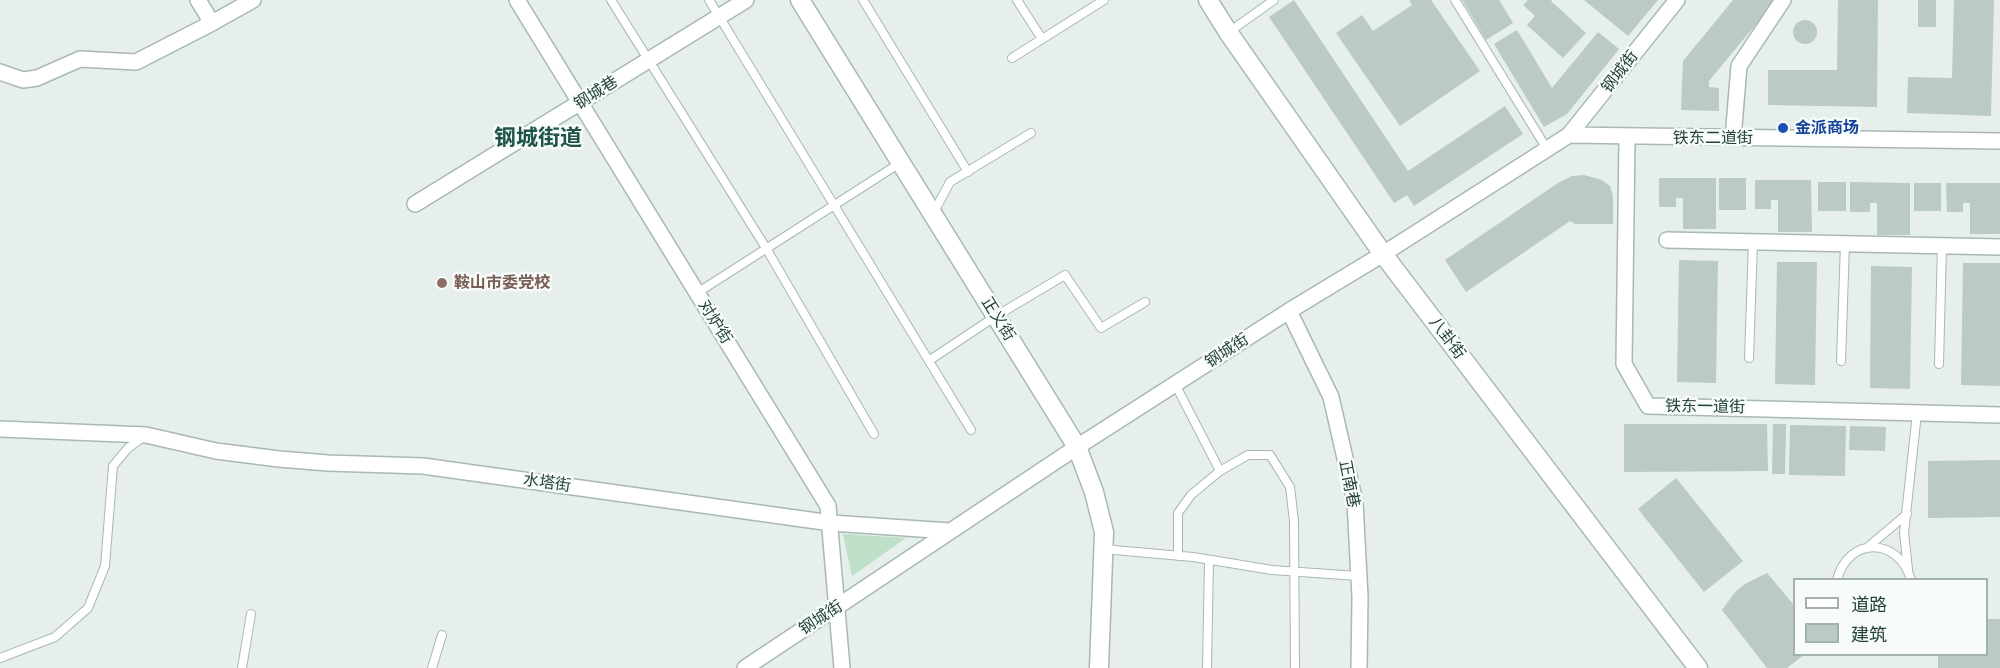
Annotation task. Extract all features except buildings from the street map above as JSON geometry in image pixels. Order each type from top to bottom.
[{"type":"street","points":[[198,0],[212,23]]},
{"type":"street","points":[[0,72],[23,80],[37,78],[80,59],[136,62],[253,0]]},
{"type":"street","name":"对炉街","points":[[517,0],[828,506],[842,668]]},
{"type":"street","name":"钢城巷","points":[[415,204],[746,0]]},
{"type":"street","name":"正义街","points":[[800,0],[1077,447],[1094,492],[1104,532],[1099,668]]},
{"type":"street","name":"八卦街","points":[[1208,0],[1383,254],[1698,668]]},
{"type":"street","name":"钢城街","points":[[745,668],[1077,447],[1569,135],[1677,0]]},
{"type":"street","points":[[1733,138],[1739,66],[1783,0]]},
{"type":"street","name":"铁东二道街","points":[[1569,135],[1627,138],[2000,141]]},
{"type":"street","name":"铁东一道街","points":[[1627,138],[1624,364],[1648,406],[2000,415]]},
{"type":"street","points":[[1667,240],[2000,247]]},
{"type":"street","name":"正南巷","points":[[1289,311],[1331,397],[1355,502],[1359,668]]},
{"type":"street","name":"水塔街","points":[[0,429],[146,435],[216,451],[279,459],[423,466],[831,523],[950,531]]},
{"type":"lane","points":[[611,0],[766,248],[874,435]]},
{"type":"lane","points":[[709,0],[972,430]]},
{"type":"lane","points":[[863,0],[968,172]]},
{"type":"lane","points":[[1017,0],[1042,39]]},
{"type":"lane","points":[[1012,58],[1104,0]]},
{"type":"lane","points":[[1228,32],[1274,0]]},
{"type":"lane","points":[[1455,0],[1547,149]]},
{"type":"lane","points":[[934,213],[950,182],[1031,134]]},
{"type":"lane","points":[[697,293],[901,162]]},
{"type":"lane","points":[[1749,358],[1753,242]]},
{"type":"lane","points":[[1841,361],[1845,244]]},
{"type":"lane","points":[[1939,364],[1942,246]]},
{"type":"lane","points":[[930,360],[996,316],[1065,275],[1101,328],[1145,302]]},
{"type":"lane","points":[[1175,384],[1220,471]]},
{"type":"lane","points":[[1911,578],[1904,533],[1917,413]]},
{"type":"lane","points":[[0,658],[55,637],[88,608],[105,566],[113,466],[128,448],[146,435]]},
{"type":"lane","points":[[1178,555],[1179,513],[1191,495],[1220,471],[1248,455],[1270,455],[1290,487],[1294,521],[1295,668]]},
{"type":"lane","points":[[1837,578],[1846,559],[1868,547],[1907,514]]},
{"type":"lane","points":[[1868,547],[1892,551],[1908,568]]},
{"type":"lane","points":[[1103,549],[1178,555],[1272,570],[1358,576]]},
{"type":"lane","points":[[1207,668],[1209,560]]},
{"type":"lane","points":[[242,668],[251,614]]},
{"type":"lane","points":[[432,668],[442,635]]},
{"type":"green space","points":[[843,534],[906,538],[852,576]]},
{"type":"place","name":"金派商场","points":[[1783,128]]},
{"type":"place","name":"鞍山市委党校","points":[[442,283]]},
{"type":"district","name":"钢城街道","points":[[538,139]]}]
